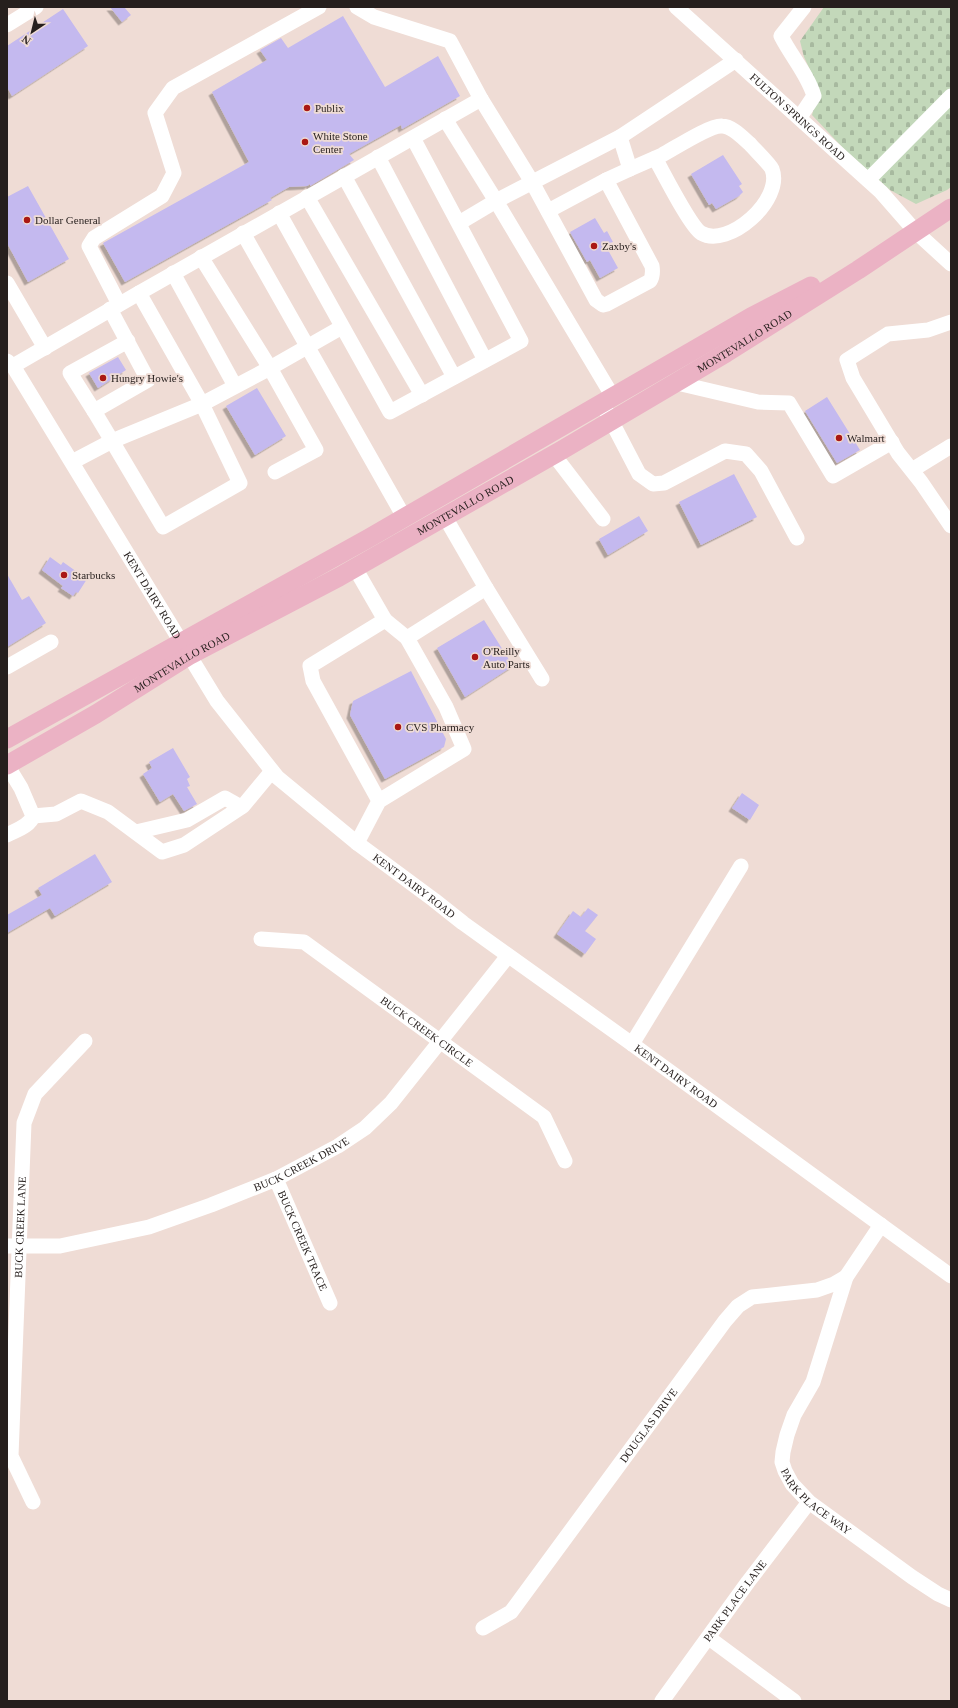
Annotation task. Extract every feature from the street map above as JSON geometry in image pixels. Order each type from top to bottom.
[{"type":"main road","name":"MONTEVALLO ROAD","points":[[7,765],[96,714],[186,649],[265,617],[445,517],[677,383],[916,232],[951,208]]},
{"type":"main road","name":"MONTEVALLO ROAD","points":[[7,739],[186,649],[404,517],[751,317],[916,232]]},
{"type":"street","points":[[7,25],[36,7]]},
{"type":"street","points":[[94,411],[148,380],[128,341],[89,246],[94,238],[162,196],[174,173],[155,114],[172,88],[318,7]]},
{"type":"street","points":[[357,7],[374,17],[450,41],[481,99],[548,210],[596,300],[603,305],[650,280],[653,271],[652,266],[606,180]]},
{"type":"street","name":"FULTON SPRINGS ROAD","points":[[676,7],[800,117],[881,192],[916,232],[951,264]]},
{"type":"street","points":[[800,117],[814,96],[810,83],[781,36],[804,7]]},
{"type":"street","points":[[459,223],[496,201],[620,137],[736,60]]},
{"type":"street","points":[[868,180],[951,96]]},
{"type":"street","points":[[10,363],[45,348],[138,292],[201,258],[481,99]]},
{"type":"street","points":[[446,119],[496,201],[607,400],[612,421],[639,474],[653,484],[664,483],[725,451],[746,454],[761,471],[797,538]]},
{"type":"street","points":[[548,210],[606,180],[655,158],[712,128],[723,126],[736,132],[772,169],[773,182],[768,198],[760,211],[735,230],[719,237],[709,236],[699,232],[655,158]]},
{"type":"street","points":[[620,137],[630,169]]},
{"type":"street","points":[[279,213],[390,412],[521,341],[413,138]]},
{"type":"street","points":[[378,157],[485,360]]},
{"type":"street","points":[[344,176],[454,377]]},
{"type":"street","points":[[307,197],[422,395]]},
{"type":"street","points":[[244,233],[404,517]]},
{"type":"street","points":[[201,258],[270,368],[316,450],[275,472]]},
{"type":"street","points":[[173,273],[235,386]]},
{"type":"street","points":[[7,283],[45,348]]},
{"type":"street","points":[[128,341],[70,373],[163,527],[240,483],[202,404],[138,292]]},
{"type":"street","points":[[951,322],[928,330],[888,334],[848,360],[853,378],[892,442],[951,526]]},
{"type":"street","points":[[72,462],[112,441],[202,404],[270,368],[342,327]]},
{"type":"street","name":"KENT DAIRY ROAD","points":[[10,363],[217,701],[277,777],[357,844],[508,956],[632,1044],[951,1276]]},
{"type":"street","points":[[677,383],[758,402],[789,403],[833,476],[892,442]]},
{"type":"street","points":[[912,470],[951,446]]},
{"type":"street","points":[[554,455],[603,519]]},
{"type":"street","points":[[445,517],[486,588],[542,679]]},
{"type":"street","points":[[355,568],[385,620],[407,638],[446,707],[464,749],[379,801],[357,844]]},
{"type":"street","points":[[407,638],[486,588]]},
{"type":"street","points":[[379,801],[313,681],[310,666],[385,620]]},
{"type":"street","points":[[7,667],[51,642]]},
{"type":"street","points":[[7,765],[21,788],[33,816],[32,820],[25,826],[7,835]]},
{"type":"street","points":[[33,816],[56,814],[81,801],[108,812],[162,852],[184,845],[241,807],[272,771]]},
{"type":"street","points":[[136,832],[187,820],[226,798],[241,807]]},
{"type":"street","points":[[632,1044],[741,866]]},
{"type":"street","name":"BUCK CREEK CIRCLE","points":[[261,939],[304,942],[544,1117],[565,1161]]},
{"type":"street","name":"BUCK CREEK DRIVE","points":[[13,1246],[60,1246],[149,1227],[211,1205],[276,1179],[338,1146],[365,1128],[391,1103],[508,956]]},
{"type":"street","name":"BUCK CREEK LANE","points":[[33,1502],[11,1456],[13,1246],[24,1123],[34,1094],[85,1041]]},
{"type":"street","name":"BUCK CREEK TRACE","points":[[276,1179],[330,1303]]},
{"type":"street","name":"PARK PLACE WAY","points":[[881,1225],[846,1277],[813,1382],[794,1416],[783,1452],[782,1462],[792,1484],[809,1502],[912,1577],[938,1594],[951,1600]]},
{"type":"street","name":"DOUGLAS DRIVE","points":[[483,1628],[512,1612],[725,1321],[738,1306],[752,1297],[817,1290],[834,1284],[846,1277]]},
{"type":"street","name":"PARK PLACE LANE","points":[[662,1701],[809,1502]]},
{"type":"street","points":[[709,1638],[794,1701]]},
{"type":"green space","points":[[824,7],[951,7],[951,187],[947,190],[916,204],[890,190],[844,149],[812,115],[819,89],[804,57],[800,41]]},
{"type":"building","points":[[110,7],[124,7],[131,15],[122,22]]},
{"type":"building","points":[[63,9],[88,46],[12,96],[7,87],[7,46]]},
{"type":"building","name":"White Stone Center","points":[[343,16],[385,87],[438,56],[460,96],[402,129],[401,125],[349,154],[354,160],[310,186],[310,184],[307,186],[289,187],[270,198],[272,200],[125,282],[103,243],[249,162],[212,92],[267,60],[260,50],[281,38],[288,48]]},
{"type":"building","points":[[723,155],[742,184],[739,186],[743,192],[739,196],[716,209],[712,203],[709,205],[691,174]]},
{"type":"building","name":"Dollar General","points":[[28,186],[69,259],[28,282],[7,243],[7,197]]},
{"type":"building","name":"Zaxby's","points":[[595,218],[604,233],[607,231],[613,242],[609,243],[612,248],[608,250],[618,268],[600,278],[590,260],[587,262],[570,232]]},
{"type":"building","name":"Hungry Howie's","points":[[118,357],[126,370],[98,388],[89,373]]},
{"type":"building","points":[[257,388],[286,436],[255,455],[226,406]]},
{"type":"building","points":[[827,397],[860,450],[837,463],[805,411]]},
{"type":"building","points":[[734,474],[757,517],[701,545],[679,502]]},
{"type":"building","points":[[639,516],[648,531],[608,555],[599,539]]},
{"type":"building","name":"Starbucks","points":[[50,557],[61,565],[63,562],[87,579],[78,593],[76,592],[73,596],[61,588],[63,586],[42,570]]},
{"type":"building","points":[[7,574],[22,600],[29,596],[46,623],[7,647]]},
{"type":"building","name":"O'Reilly Auto Parts","points":[[484,620],[513,666],[465,697],[437,648]]},
{"type":"building","name":"CVS Pharmacy","points":[[411,671],[446,739],[444,747],[385,779],[350,715],[353,701]]},
{"type":"building","points":[[173,748],[190,777],[187,779],[190,786],[187,787],[197,804],[184,811],[173,794],[160,802],[143,774],[152,768],[149,762]]},
{"type":"building","points":[[742,793],[759,805],[750,820],[732,808]]},
{"type":"building","points":[[95,854],[112,882],[55,916],[50,908],[7,933],[7,915],[42,895],[38,888]]},
{"type":"building","points":[[588,908],[598,915],[585,931],[596,939],[585,954],[557,934],[573,911],[581,917]]},
{"type":"place","name":"Publix","points":[[307,108]]},
{"type":"place","name":"White Stone Center","points":[[305,142]]},
{"type":"place","name":"Dollar General","points":[[27,220]]},
{"type":"place","name":"Zaxby's","points":[[594,246]]},
{"type":"place","name":"Hungry Howie's","points":[[103,378]]},
{"type":"place","name":"Walmart","points":[[839,438]]},
{"type":"place","name":"Starbucks","points":[[64,575]]},
{"type":"place","name":"O'Reilly Auto Parts","points":[[475,657]]},
{"type":"place","name":"CVS Pharmacy","points":[[398,727]]}]
